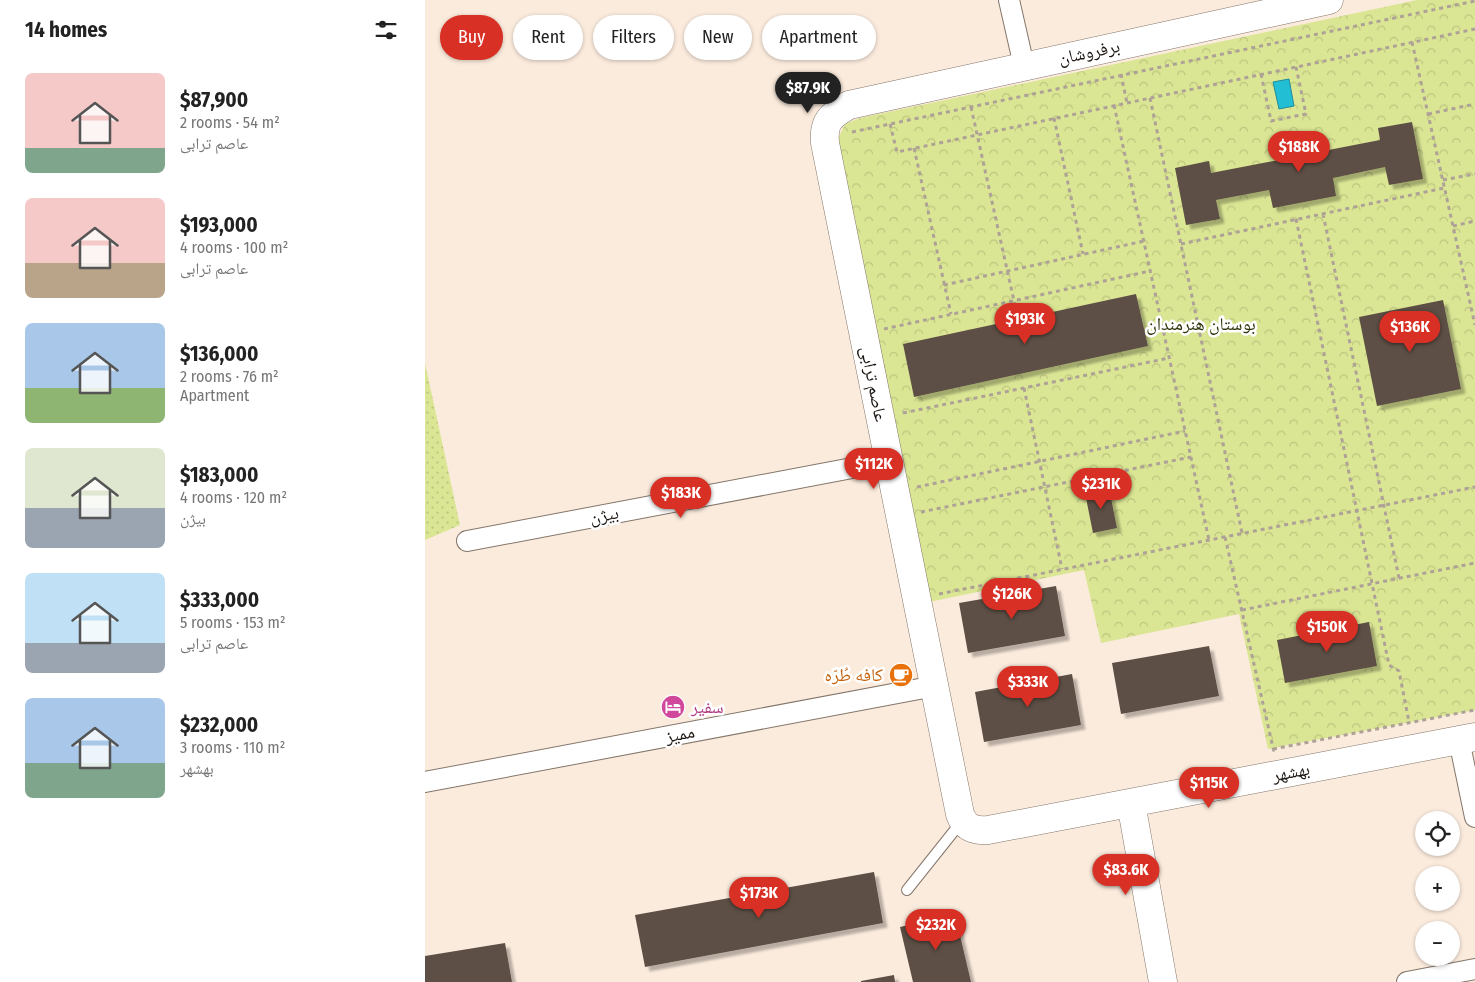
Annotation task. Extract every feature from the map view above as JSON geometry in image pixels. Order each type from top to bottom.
[{"type":"street","points":[[1009,0],[1025,66]]},
{"type":"street","name":"برفروشان","points":[[849,104],[1114,46],[1254,8],[1329,0]]},
{"type":"street","name":"عاصم ترابی","points":[[849,104],[834,112],[829,120],[825,128],[825,143],[962,820]]},
{"type":"street","name":"بیژن","points":[[467,542],[889,461]]},
{"type":"street","name":"ممیز","points":[[425,782],[935,686]]},
{"type":"street","points":[[1467,738],[1475,817]]},
{"type":"street","name":"بهشهر","points":[[962,820],[971,828],[988,830],[1131,803],[1276,762],[1467,738]]},
{"type":"street","points":[[1131,803],[1163,982]]},
{"type":"street","points":[[1407,982],[1475,969]]},
{"type":"lane","points":[[907,890],[962,820]]},
{"type":"path","points":[[852,132],[1475,1]]},
{"type":"path","points":[[890,124],[897,152],[1475,29]]},
{"type":"path","points":[[1412,42],[1475,325]]},
{"type":"path","points":[[1114,46],[1127,103]]},
{"type":"path","points":[[1261,74],[1271,121],[1306,114],[1296,67]]},
{"type":"path","points":[[1150,98],[1242,533]]},
{"type":"path","points":[[1428,114],[1475,104]]},
{"type":"path","points":[[1114,106],[1209,540]]},
{"type":"path","points":[[971,107],[1018,319]]},
{"type":"path","points":[[1054,118],[1083,254]]},
{"type":"path","points":[[914,148],[951,314]]},
{"type":"path","points":[[1443,180],[1475,174]]},
{"type":"path","points":[[1181,244],[1444,188]]},
{"type":"path","points":[[1323,214],[1399,578]]},
{"type":"path","points":[[1296,220],[1389,665],[1399,671],[1409,722]]},
{"type":"path","points":[[1453,226],[1475,221]]},
{"type":"path","points":[[944,285],[1144,241]]},
{"type":"path","points":[[881,329],[1150,271]]},
{"type":"path","points":[[898,414],[1169,358]]},
{"type":"path","points":[[1024,388],[1062,569]]},
{"type":"path","points":[[913,487],[1185,431]]},
{"type":"path","points":[[918,513],[1191,457]]},
{"type":"path","points":[[917,599],[1475,486]]},
{"type":"path","points":[[1225,537],[1276,762],[1409,722],[1475,710]]},
{"type":"path","points":[[1241,610],[1475,564]]},
{"type":"green space","name":"بوستان هنرمندان","points":[[1417,0],[1475,0],[1475,710],[1268,749],[1239,614],[1101,643],[1084,570],[929,602],[836,143],[845,124],[860,118]]},
{"type":"green space","points":[[425,363],[460,525],[425,540]]},
{"type":"water","points":[[1289,79],[1294,106],[1279,109],[1273,82]]},
{"type":"building","points":[[1412,122],[1423,179],[1389,185],[1385,167],[1333,178],[1336,196],[1273,208],[1269,190],[1216,200],[1220,219],[1186,225],[1175,168],[1209,161],[1211,173],[1279,160],[1276,148],[1310,142],[1313,153],[1380,140],[1378,128]]},
{"type":"building","points":[[1136,294],[1148,346],[914,397],[903,344]]},
{"type":"building","points":[[1443,300],[1461,389],[1377,406],[1359,317]]},
{"type":"building","points":[[1109,488],[1117,528],[1093,533],[1085,493]]},
{"type":"building","points":[[1056,586],[1065,636],[968,653],[959,603]]},
{"type":"building","points":[[1369,622],[1377,666],[1285,683],[1277,640]]},
{"type":"building","points":[[1209,646],[1219,696],[1121,714],[1112,663]]},
{"type":"building","points":[[1072,674],[1081,725],[984,742],[975,692]]},
{"type":"building","points":[[874,872],[883,923],[645,967],[635,915]]},
{"type":"building","points":[[955,914],[971,982],[913,982],[900,927]]},
{"type":"building","points":[[505,943],[512,982],[425,982],[425,956]]},
{"type":"building","points":[[894,975],[895,982],[861,982],[861,981]]},
{"type":"place","name":"کافه طُرّه","points":[[901,675]]},
{"type":"place","name":"سفیر","points":[[673,707]]}]
